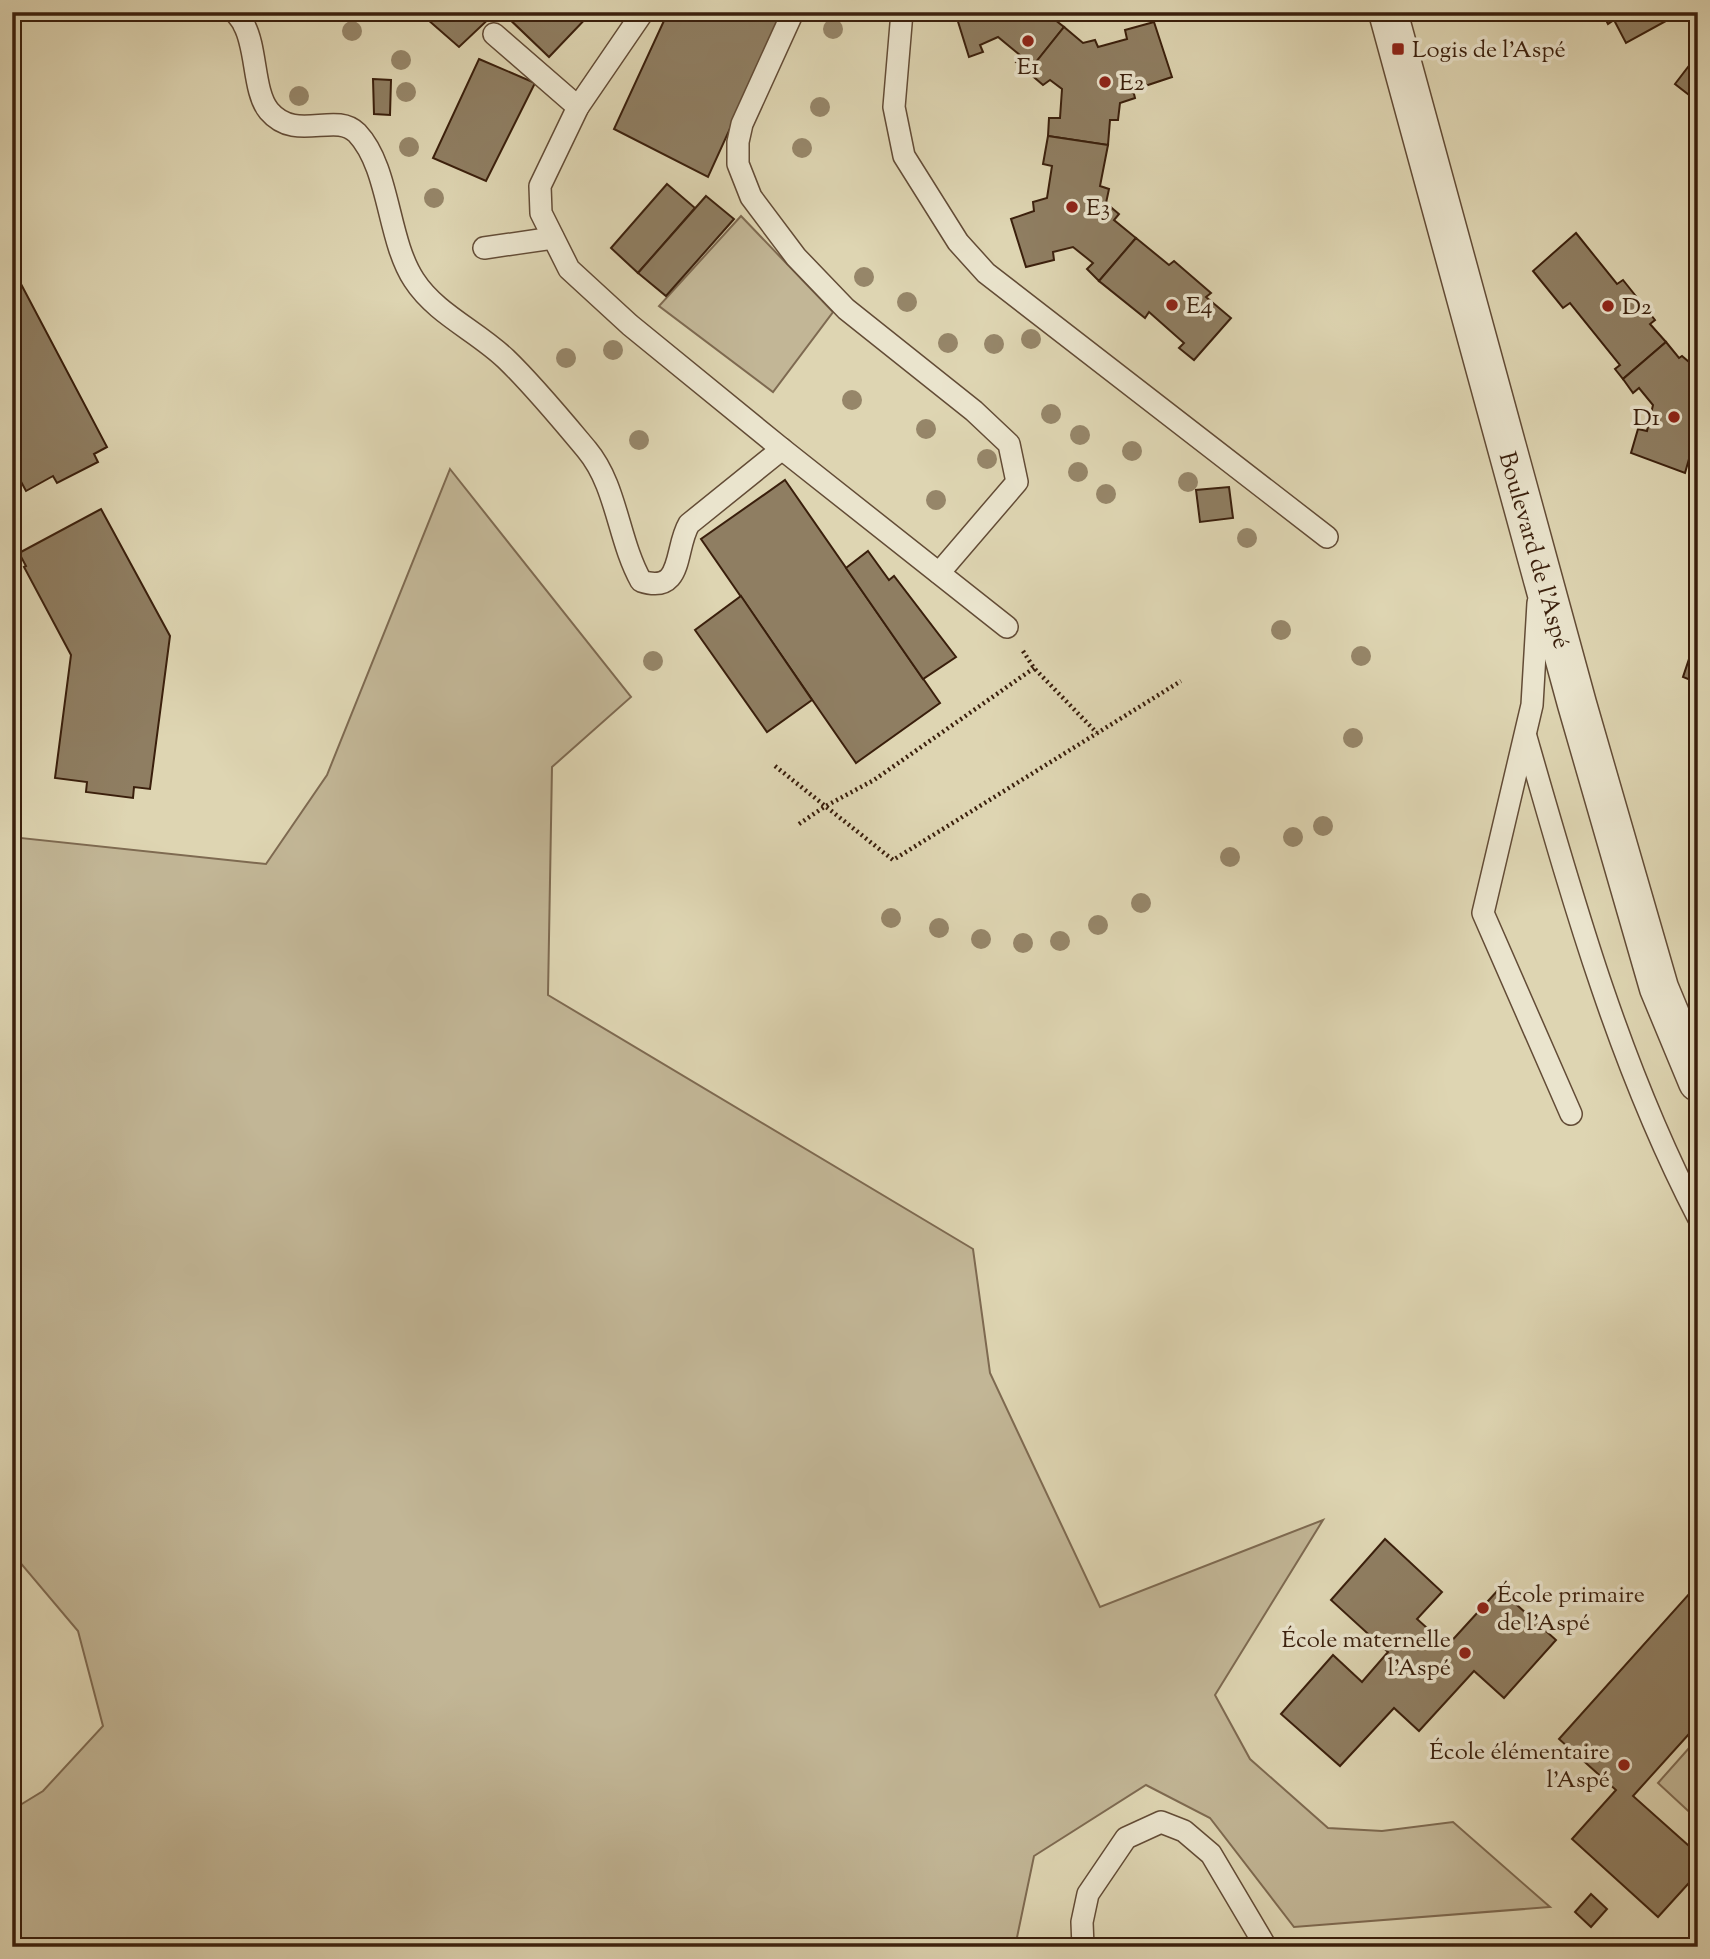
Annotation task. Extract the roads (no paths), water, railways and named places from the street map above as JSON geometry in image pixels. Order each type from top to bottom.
[{"type":"street","name":"Boulevard de l'Aspé","points":[[1388,12],[1540,569],[1660,988],[1698,1082]]},
{"type":"lane","points":[[235,12],[244,25],[259,86],[268,110],[284,122],[306,128],[341,124],[356,132],[373,158],[402,257],[426,296],[505,358],[589,452],[604,478],[632,564],[641,581],[655,585],[668,580],[677,567],[683,533],[689,524],[782,449]]},
{"type":"lane","points":[[643,12],[578,107],[540,186],[541,213],[569,268],[630,325],[1007,627]]},
{"type":"lane","points":[[793,12],[742,124],[738,142],[738,164],[751,197],[796,257],[846,309],[974,411],[1009,444],[1017,482],[939,573]]},
{"type":"lane","points":[[902,12],[894,107],[904,156],[958,242],[986,273],[1327,537]]},
{"type":"lane","points":[[494,34],[578,107]]},
{"type":"lane","points":[[484,248],[553,238]]},
{"type":"lane","points":[[1540,569],[1532,705],[1483,913],[1571,1114]]},
{"type":"lane","points":[[1525,735],[1610,1016],[1668,1160],[1698,1217]]},
{"type":"lane","points":[[1083,1947],[1082,1922],[1088,1895],[1126,1838],[1161,1822],[1184,1831],[1211,1854],[1266,1947]]},
{"type":"place","name":"E1","points":[[1028,41]]},
{"type":"place","name":"Logis de l'Aspé","points":[[1398,49]]},
{"type":"place","name":"E2","points":[[1105,82]]},
{"type":"place","name":"E3","points":[[1072,207]]},
{"type":"place","name":"E4","points":[[1172,305]]},
{"type":"place","name":"D2","points":[[1608,306]]},
{"type":"place","name":"D1","points":[[1674,417]]},
{"type":"place","name":"École primaire de l’Aspé","points":[[1483,1608]]},
{"type":"place","name":"École maternelle l'Aspé","points":[[1465,1653]]},
{"type":"place","name":"École élémentaire l'Aspé","points":[[1624,1765]]}]
